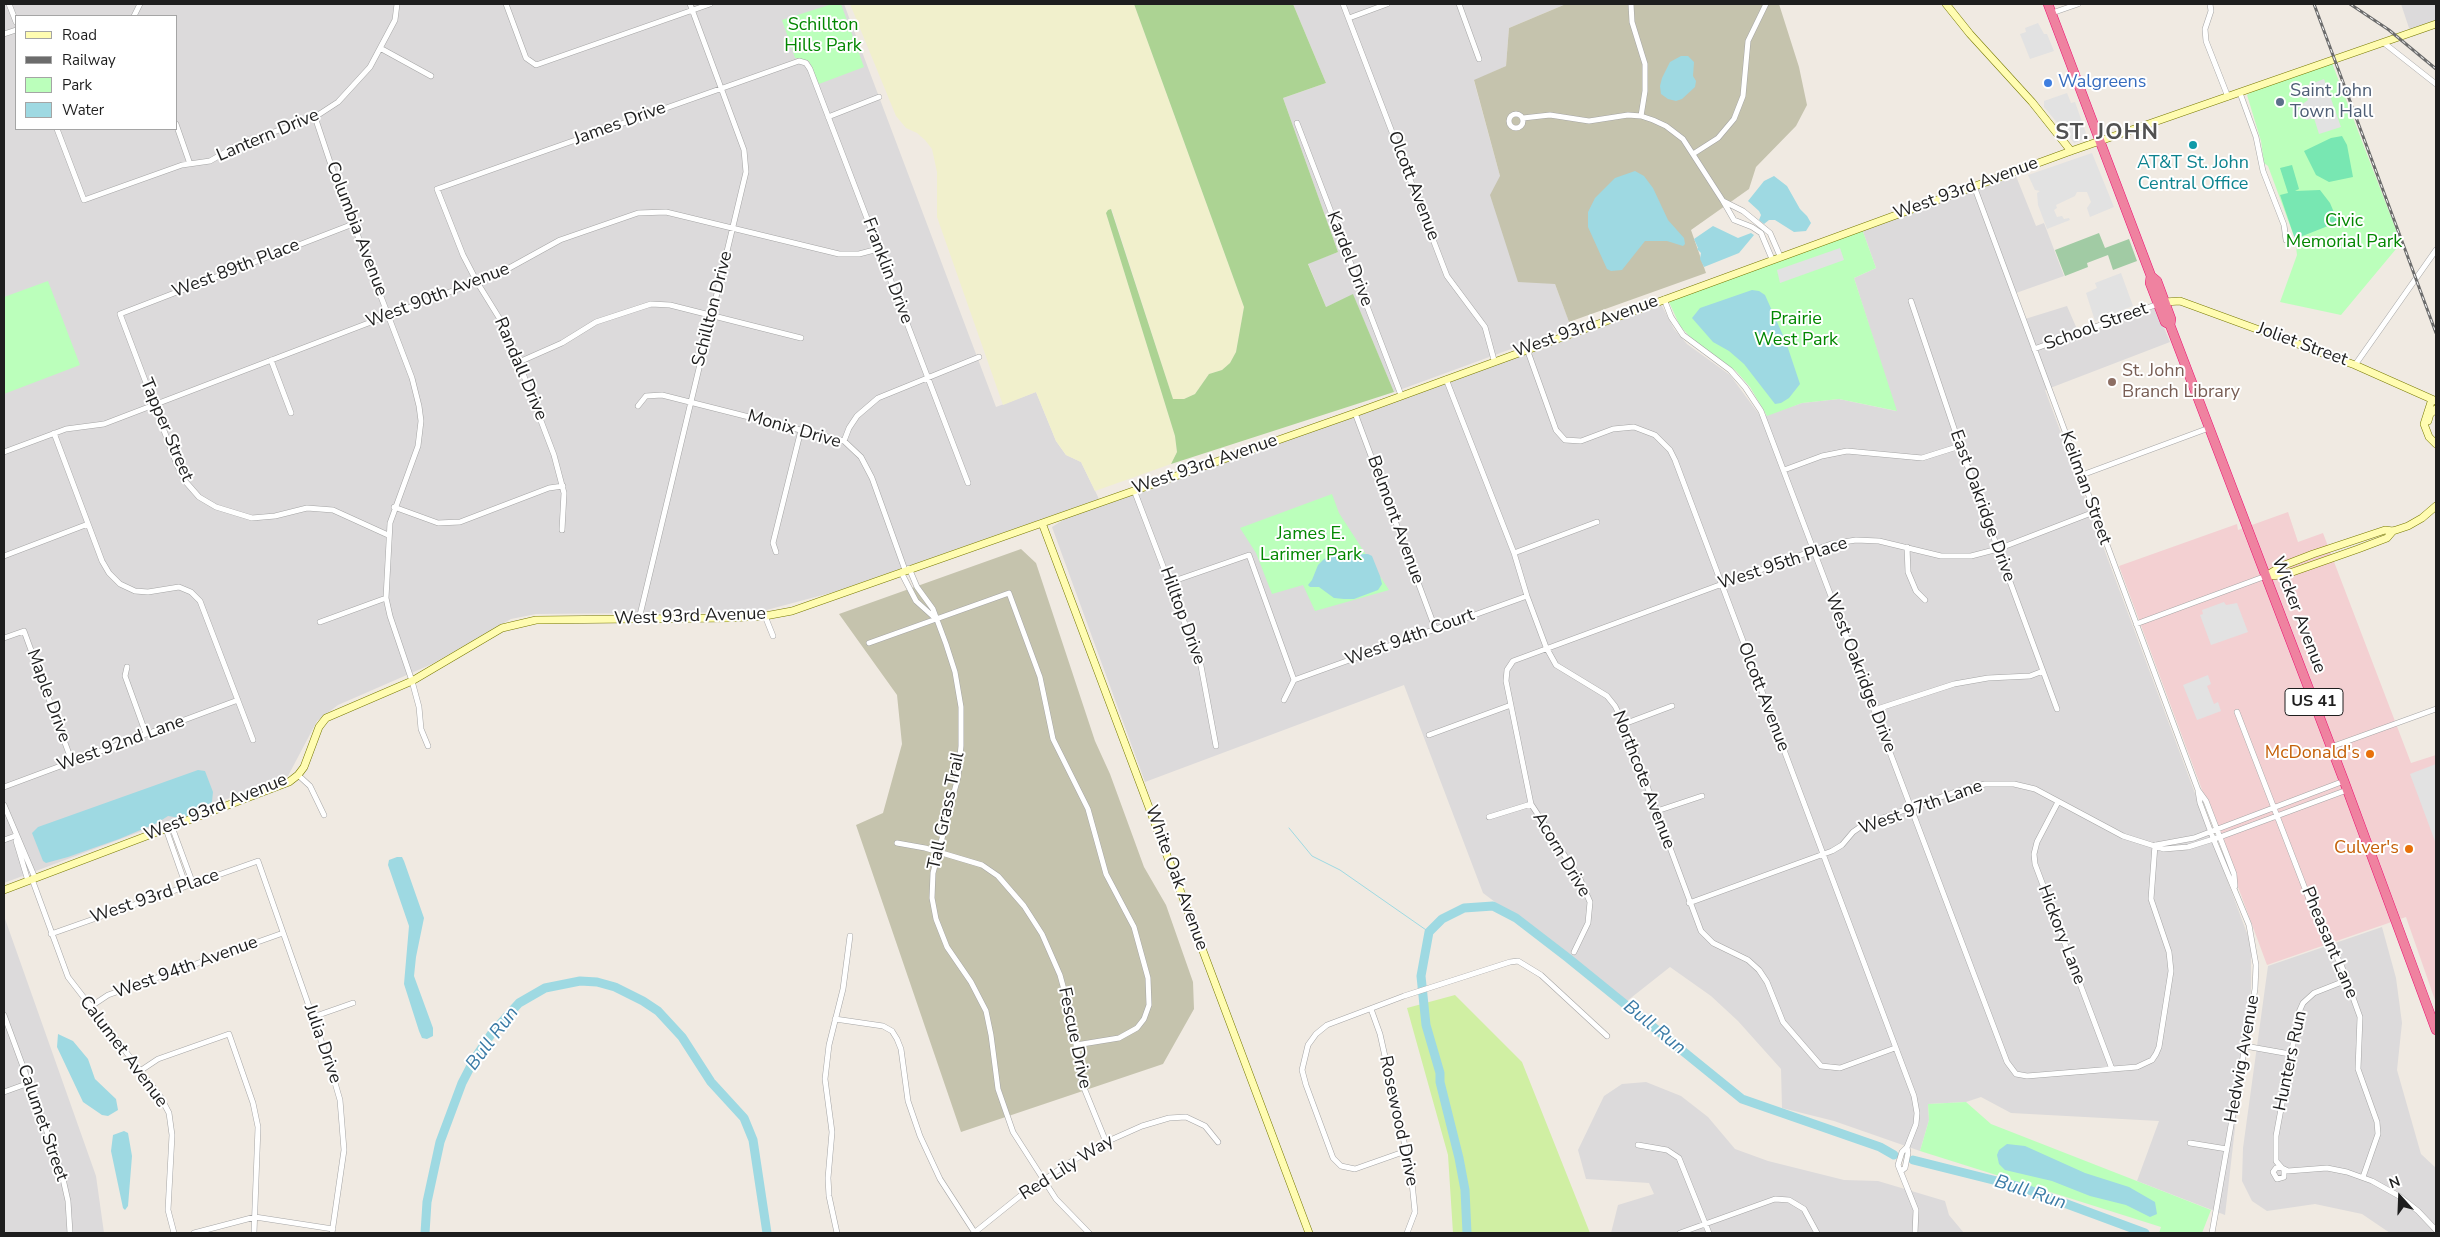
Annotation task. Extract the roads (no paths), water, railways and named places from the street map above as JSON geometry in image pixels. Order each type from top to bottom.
[{"type":"highway","name":"Wicker Avenue","points":[[2048,4],[2151,276],[2157,281],[2161,303],[2171,319],[2170,326],[2332,747],[2436,1030]]},
{"type":"street","points":[[10,4],[15,19]]},
{"type":"street","name":"Lantern Drive","points":[[57,130],[84,200],[156,174],[190,164],[210,161],[242,143],[315,117],[333,105],[353,87],[367,70],[395,20],[397,4]]},
{"type":"street","points":[[506,4],[526,58],[532,64],[541,64],[710,4]]},
{"type":"street","name":"Schillton Drive","points":[[639,619],[733,229],[746,166],[744,150],[690,4]]},
{"type":"street","name":"Olcott Avenue","points":[[1343,4],[1447,276],[1485,327],[1494,360]]},
{"type":"street","points":[[1349,18],[1387,4]]},
{"type":"street","points":[[1459,4],[1479,59]]},
{"type":"street","points":[[1631,4],[1632,22],[1645,64],[1645,91],[1641,116]]},
{"type":"street","points":[[1693,154],[1718,138],[1734,119],[1743,96],[1748,41],[1766,4]]},
{"type":"street","points":[[1946,4],[1970,34],[2032,102],[2071,151]]},
{"type":"street","points":[[2052,13],[2078,4]]},
{"type":"street","points":[[2210,4],[2211,11],[2205,29],[2206,40],[2228,97]]},
{"type":"street","name":"West 93rd Avenue","points":[[4,890],[288,782],[298,775],[304,767],[319,727],[326,718],[412,681],[491,634],[514,624],[536,620],[765,616],[792,611],[1356,413],[1494,360],[2071,151],[2436,24]]},
{"type":"street","points":[[2384,43],[2436,84]]},
{"type":"street","points":[[380,48],[431,76]]},
{"type":"street","name":"James Drive","points":[[437,189],[794,62],[803,61]]},
{"type":"street","name":"Franklin Drive","points":[[803,61],[810,69],[968,483]]},
{"type":"street","points":[[2240,93],[2256,136],[2263,171],[2282,219],[2286,240]]},
{"type":"street","points":[[828,117],[880,98]]},
{"type":"street","points":[[1523,118],[1550,116],[1589,121],[1615,115],[1641,116],[1675,132],[1693,154],[1731,217],[1739,224],[1758,228],[1773,238],[1780,256]]},
{"type":"street","name":"Columbia Avenue","points":[[315,117],[345,207],[415,385],[420,413],[420,428],[415,454],[394,507],[388,535],[386,598],[390,616],[412,681],[419,707],[422,729],[428,746]]},
{"type":"street","name":"Kardel Drive","points":[[1297,124],[1401,395]]},
{"type":"street","points":[[178,130],[190,164]]},
{"type":"street","name":"Keilman Street","points":[[1974,186],[2198,790],[2206,801],[2220,837]]},
{"type":"street","name":"Randall Drive","points":[[437,189],[461,250],[477,282],[504,325],[554,454],[563,486],[565,503],[562,530]]},
{"type":"street","points":[[1723,201],[1746,213],[1764,238],[1772,259]]},
{"type":"street","name":"West 90th Avenue","points":[[4,452],[71,427],[99,425],[154,405],[510,269],[565,238],[638,213],[666,212],[844,255],[859,254],[878,249]]},
{"type":"street","points":[[1739,224],[1740,216],[1746,213]]},
{"type":"street","name":"West 89th Place","points":[[120,314],[352,224]]},
{"type":"street","points":[[2355,364],[2436,250]]},
{"type":"street","name":"West Oakridge Drive","points":[[1664,299],[1671,317],[1683,335],[1730,370],[1754,399],[1765,420],[2007,1062],[2016,1074],[2027,1076],[2112,1069]]},
{"type":"street","name":"Joliet Street","points":[[2161,303],[2180,301],[2355,364],[2434,400]]},
{"type":"street","name":"East Oakridge Drive","points":[[1911,302],[1960,446],[2057,709]]},
{"type":"street","name":"School Street","points":[[2034,349],[2161,303]]},
{"type":"street","points":[[519,362],[562,343],[596,322],[642,306],[666,304],[801,338]]},
{"type":"street","name":"Tapper Street","points":[[120,314],[180,473],[190,488],[207,502],[236,515],[256,518],[307,508],[333,510],[388,535]]},
{"type":"street","name":"Olcott Avenue","points":[[1527,349],[1556,430],[1565,440],[1581,441],[1624,427],[1645,430],[1663,441],[1675,460],[1916,1107],[1916,1124],[1899,1161],[1903,1180],[1916,1210],[1915,1233]]},
{"type":"street","points":[[844,441],[849,428],[857,416],[878,398],[928,376],[979,357]]},
{"type":"street","points":[[271,360],[291,413]]},
{"type":"street","name":"Northcote Avenue","points":[[1446,379],[1514,553],[1527,596],[1546,647],[1556,665],[1606,696],[1615,706],[1624,724],[1699,927],[1707,938],[1721,948],[1748,960],[1762,973],[1784,1022],[1817,1064],[1824,1068],[1836,1069],[1895,1048]]},
{"type":"street","name":"Monix Drive","points":[[638,406],[646,396],[662,395],[844,441],[861,457],[872,478],[905,570]]},
{"type":"street","points":[[2434,400],[2425,417],[2426,429],[2436,444]]},
{"type":"street","points":[[2426,429],[2430,414],[2436,409]]},
{"type":"street","name":"Belmont Avenue","points":[[1356,413],[1435,628]]},
{"type":"street","points":[[2082,475],[2209,428]]},
{"type":"street","points":[[776,552],[773,542],[801,430]]},
{"type":"street","points":[[54,433],[106,569],[124,586],[144,592],[179,587],[198,597],[253,740]]},
{"type":"street","points":[[1784,470],[1822,456],[1847,451],[1922,458],[1960,446]]},
{"type":"street","points":[[394,507],[438,523],[460,522],[549,488],[563,486]]},
{"type":"street","name":"Hilltop Drive","points":[[1134,490],[1171,582],[1201,666],[1216,746]]},
{"type":"street","points":[[2136,624],[2266,576],[2284,575],[2349,553],[2387,538],[2393,531],[2422,518],[2436,506]]},
{"type":"street","name":"West 95th Place","points":[[1508,667],[1516,658],[1836,543],[1856,540],[1879,541],[1941,556],[1976,555],[1998,549],[2094,512]]},
{"type":"street","points":[[1514,553],[1597,522]]},
{"type":"street","name":"White Oak Avenue","points":[[1042,523],[1309,1233]]},
{"type":"street","points":[[4,556],[88,524]]},
{"type":"street","points":[[1907,547],[1908,572],[1916,592],[1925,600]]},
{"type":"street","points":[[1171,582],[1249,555],[1294,680],[1284,700]]},
{"type":"street","name":"Tall Grass Trail","points":[[905,570],[916,602],[936,620]]},
{"type":"street","name":"Tall Grass Trail","points":[[905,570],[933,609],[946,644],[956,678],[962,734],[956,783],[937,851],[932,882],[933,904],[938,926],[947,947],[971,982],[983,1004],[990,1027],[994,1067],[1004,1109],[1012,1132],[1042,1181],[1062,1207],[1089,1233]]},
{"type":"street","points":[[869,643],[1010,593],[1038,670],[1053,738],[1085,800],[1106,874],[1130,919],[1140,945],[1148,978],[1150,998],[1144,1019],[1134,1030],[1124,1036],[1076,1045]]},
{"type":"street","name":"West 94th Court","points":[[1294,680],[1527,596]]},
{"type":"street","points":[[320,622],[386,598]]},
{"type":"street","points":[[765,616],[773,636]]},
{"type":"street","name":"Maple Drive","points":[[4,638],[24,631],[72,762]]},
{"type":"street","name":"Acorn Drive","points":[[1508,667],[1506,677],[1531,804],[1580,879],[1588,897],[1589,918],[1574,952]]},
{"type":"street","points":[[127,668],[125,676],[146,734]]},
{"type":"street","points":[[1874,710],[1954,684],[1988,678],[2030,676],[2043,672]]},
{"type":"street","name":"West 92nd Lane","points":[[4,787],[238,700]]},
{"type":"street","points":[[1429,735],[1511,705]]},
{"type":"street","points":[[1624,724],[1672,706]]},
{"type":"street","points":[[2332,747],[2436,709]]},
{"type":"street","name":"Pheasant Lane","points":[[2238,712],[2317,918],[2346,980],[2361,1021],[2358,1069],[2378,1130],[2377,1142],[2363,1177]]},
{"type":"street","points":[[298,775],[310,786],[324,815]]},
{"type":"street","name":"West 97th Lane","points":[[1689,903],[1823,855],[1839,847],[1856,829],[1973,786],[1992,783],[2029,787],[2129,838],[2164,849],[2180,848],[2212,835],[2220,837],[2346,786]]},
{"type":"street","name":"West 97th Lane","points":[[2212,835],[2216,828],[2274,806],[2346,786]]},
{"type":"street","name":"Keilman Street","points":[[2198,790],[2198,798],[2212,835]]},
{"type":"street","points":[[1657,812],[1702,796]]},
{"type":"street","name":"Hickory Lane","points":[[2058,802],[2037,842],[2034,854],[2035,864],[2112,1069]]},
{"type":"street","name":"Calumet Avenue","points":[[4,804],[16,836],[26,853],[32,879],[68,976],[162,1100],[171,1120],[172,1135],[168,1204],[174,1233]]},
{"type":"street","points":[[1489,817],[1531,804]]},
{"type":"street","points":[[169,828],[193,884]]},
{"type":"street","points":[[169,828],[186,886]]},
{"type":"street","name":"Hedwig Avenue","points":[[2212,835],[2228,876],[2235,886],[2251,930],[2256,958],[2255,989],[2212,1233]]},
{"type":"street","points":[[4,840],[16,836]]},
{"type":"street","name":"Hedwig Avenue","points":[[2220,837],[2234,874],[2235,886]]},
{"type":"street","name":"Fescue Drive","points":[[897,843],[937,851],[987,868],[1005,883],[1024,906],[1042,934],[1055,961],[1069,1003],[1085,1092],[1106,1142]]},
{"type":"street","points":[[2112,1069],[2137,1067],[2152,1060],[2159,1047],[2171,971],[2168,952],[2151,899],[2155,845]]},
{"type":"street","name":"West 93rd Place","points":[[51,934],[258,861]]},
{"type":"street","name":"Julia Drive","points":[[258,861],[337,1086],[344,1127],[343,1163],[332,1231]]},
{"type":"street","name":"West 94th Avenue","points":[[90,1007],[108,995],[283,933]]},
{"type":"street","points":[[837,1233],[829,1196],[828,1178],[832,1132],[825,1079],[829,1045],[843,989],[850,936]]},
{"type":"street","points":[[1406,1150],[1355,1169],[1348,1169],[1338,1164],[1331,1153],[1303,1078],[1302,1065],[1305,1052],[1316,1034],[1331,1023],[1419,991],[1518,961],[1541,975],[1607,1036]]},
{"type":"street","name":"Hunters Run","points":[[2346,980],[2317,991],[2304,1003],[2297,1017],[2275,1142],[2276,1161],[2283,1168],[2328,1168],[2363,1177]]},
{"type":"street","points":[[314,1018],[354,1003]]},
{"type":"street","name":"Rosewood Drive","points":[[1371,1009],[1380,1034],[1406,1150],[1415,1208],[1413,1222],[1407,1233]]},
{"type":"street","name":"Calumet Street","points":[[4,1015],[61,1170],[68,1201],[70,1233]]},
{"type":"street","points":[[835,1019],[883,1026],[892,1031],[901,1049],[908,1101],[931,1161],[975,1233]]},
{"type":"street","points":[[140,1071],[158,1059],[229,1034],[253,1103],[258,1127],[254,1233]]},
{"type":"street","points":[[2245,1046],[2290,1054]]},
{"type":"street","points":[[4,1092],[29,1083]]},
{"type":"street","name":"Red Lily Way","points":[[975,1233],[1042,1181],[1077,1158],[1106,1142],[1142,1126],[1175,1116],[1190,1118],[1202,1124],[1218,1142]]},
{"type":"street","points":[[2190,1142],[2227,1150]]},
{"type":"street","points":[[1638,1145],[1667,1150],[1680,1158],[1709,1233]]},
{"type":"street","points":[[2363,1177],[2399,1196],[2418,1211],[2436,1232]]},
{"type":"street","points":[[1680,1233],[1767,1201],[1783,1199],[1793,1202],[1804,1209],[1817,1233]]},
{"type":"street","points":[[194,1233],[255,1217],[332,1231]]},
{"type":"water","points":[[1681,56],[1688,56],[1694,62],[1693,76],[1696,81],[1695,87],[1682,99],[1676,101],[1668,99],[1661,94],[1660,86],[1670,62]]},
{"type":"water","points":[[1635,171],[1644,176],[1653,188],[1668,220],[1684,238],[1685,244],[1683,246],[1667,241],[1645,241],[1622,270],[1611,271],[1607,269],[1588,227],[1588,212],[1595,198],[1615,178]]},
{"type":"water","points":[[1774,176],[1787,186],[1800,209],[1807,216],[1811,223],[1806,231],[1794,232],[1775,220],[1769,220],[1764,224],[1759,220],[1761,215],[1759,211],[1748,201],[1764,181]]},
{"type":"water","points":[[1713,226],[1738,238],[1751,233],[1754,235],[1739,253],[1704,267],[1700,259],[1701,253],[1697,249],[1694,239]]},
{"type":"water","points":[[1752,290],[1759,291],[1765,295],[1786,342],[1800,384],[1789,398],[1781,403],[1775,404],[1744,364],[1729,351],[1713,342],[1692,318],[1700,308]]},
{"type":"water","points":[[1368,554],[1372,556],[1380,576],[1382,584],[1378,590],[1354,599],[1344,599],[1334,598],[1319,587],[1310,587],[1308,585],[1318,565],[1324,559],[1332,555]]},
{"type":"water","points":[[198,770],[205,771],[213,792],[212,802],[193,814],[181,818],[168,816],[157,823],[119,839],[68,857],[46,863],[43,861],[32,833],[38,827]]},
{"type":"water","points":[[402,857],[404,861],[424,918],[414,976],[433,1028],[433,1036],[427,1039],[422,1038],[419,1031],[404,984],[409,926],[388,865],[389,860]]},
{"type":"water","points":[[58,1034],[73,1041],[88,1059],[95,1079],[116,1099],[118,1110],[108,1116],[102,1115],[83,1102],[57,1047]]},
{"type":"water","points":[[124,1131],[128,1133],[132,1156],[128,1206],[125,1210],[111,1151],[113,1135]]},
{"type":"water","points":[[2007,1144],[2025,1146],[2085,1173],[2129,1187],[2155,1202],[2157,1214],[2150,1217],[2126,1205],[2090,1196],[2052,1181],[2005,1170],[1999,1164],[1997,1155],[1999,1150]]},
{"type":"waterway","name":"Bull Run","points":[[1289,828],[1312,856],[1340,870],[1429,932]]},
{"type":"waterway","name":"Bull Run","points":[[1467,1233],[1465,1190],[1440,1082],[1440,1073],[1426,1025],[1421,976],[1429,932],[1442,919],[1464,908],[1493,906],[1516,918],[1742,1099],[1880,1147],[1894,1155]]},
{"type":"waterway","name":"Bull Run","points":[[425,1233],[427,1202],[440,1142],[462,1083],[475,1058],[492,1033],[519,1003],[545,988],[580,981],[597,982],[615,987],[658,1011],[682,1037],[711,1082],[744,1118],[753,1140],[767,1233]]},
{"type":"waterway","name":"Bull Run","points":[[1913,1160],[2021,1187],[2145,1233]]},
{"type":"railway","points":[[2314,4],[2436,333]]},
{"type":"railway","points":[[2350,4],[2389,30],[2436,69]]},
{"type":"place","name":"Walgreens","points":[[2048,83]]},
{"type":"place","name":"Saint John Town Hall","points":[[2280,102]]},
{"type":"place","name":"AT&T St. John Central Office","points":[[2193,145]]},
{"type":"place","name":"St. John Branch Library","points":[[2112,382]]},
{"type":"place","name":"McDonald's","points":[[2370,754]]},
{"type":"place","name":"Culver's","points":[[2409,849]]},
{"type":"district","name":"ST. JOHN","points":[[2107,134]]},
{"type":"park label","name":"Schillton Hills Park","points":[[823,36]]},
{"type":"park label","name":"Civic Memorial Park","points":[[2344,232]]},
{"type":"park label","name":"Prairie West Park","points":[[1796,330]]},
{"type":"park label","name":"James E. Larimer Park","points":[[1311,545]]}]
